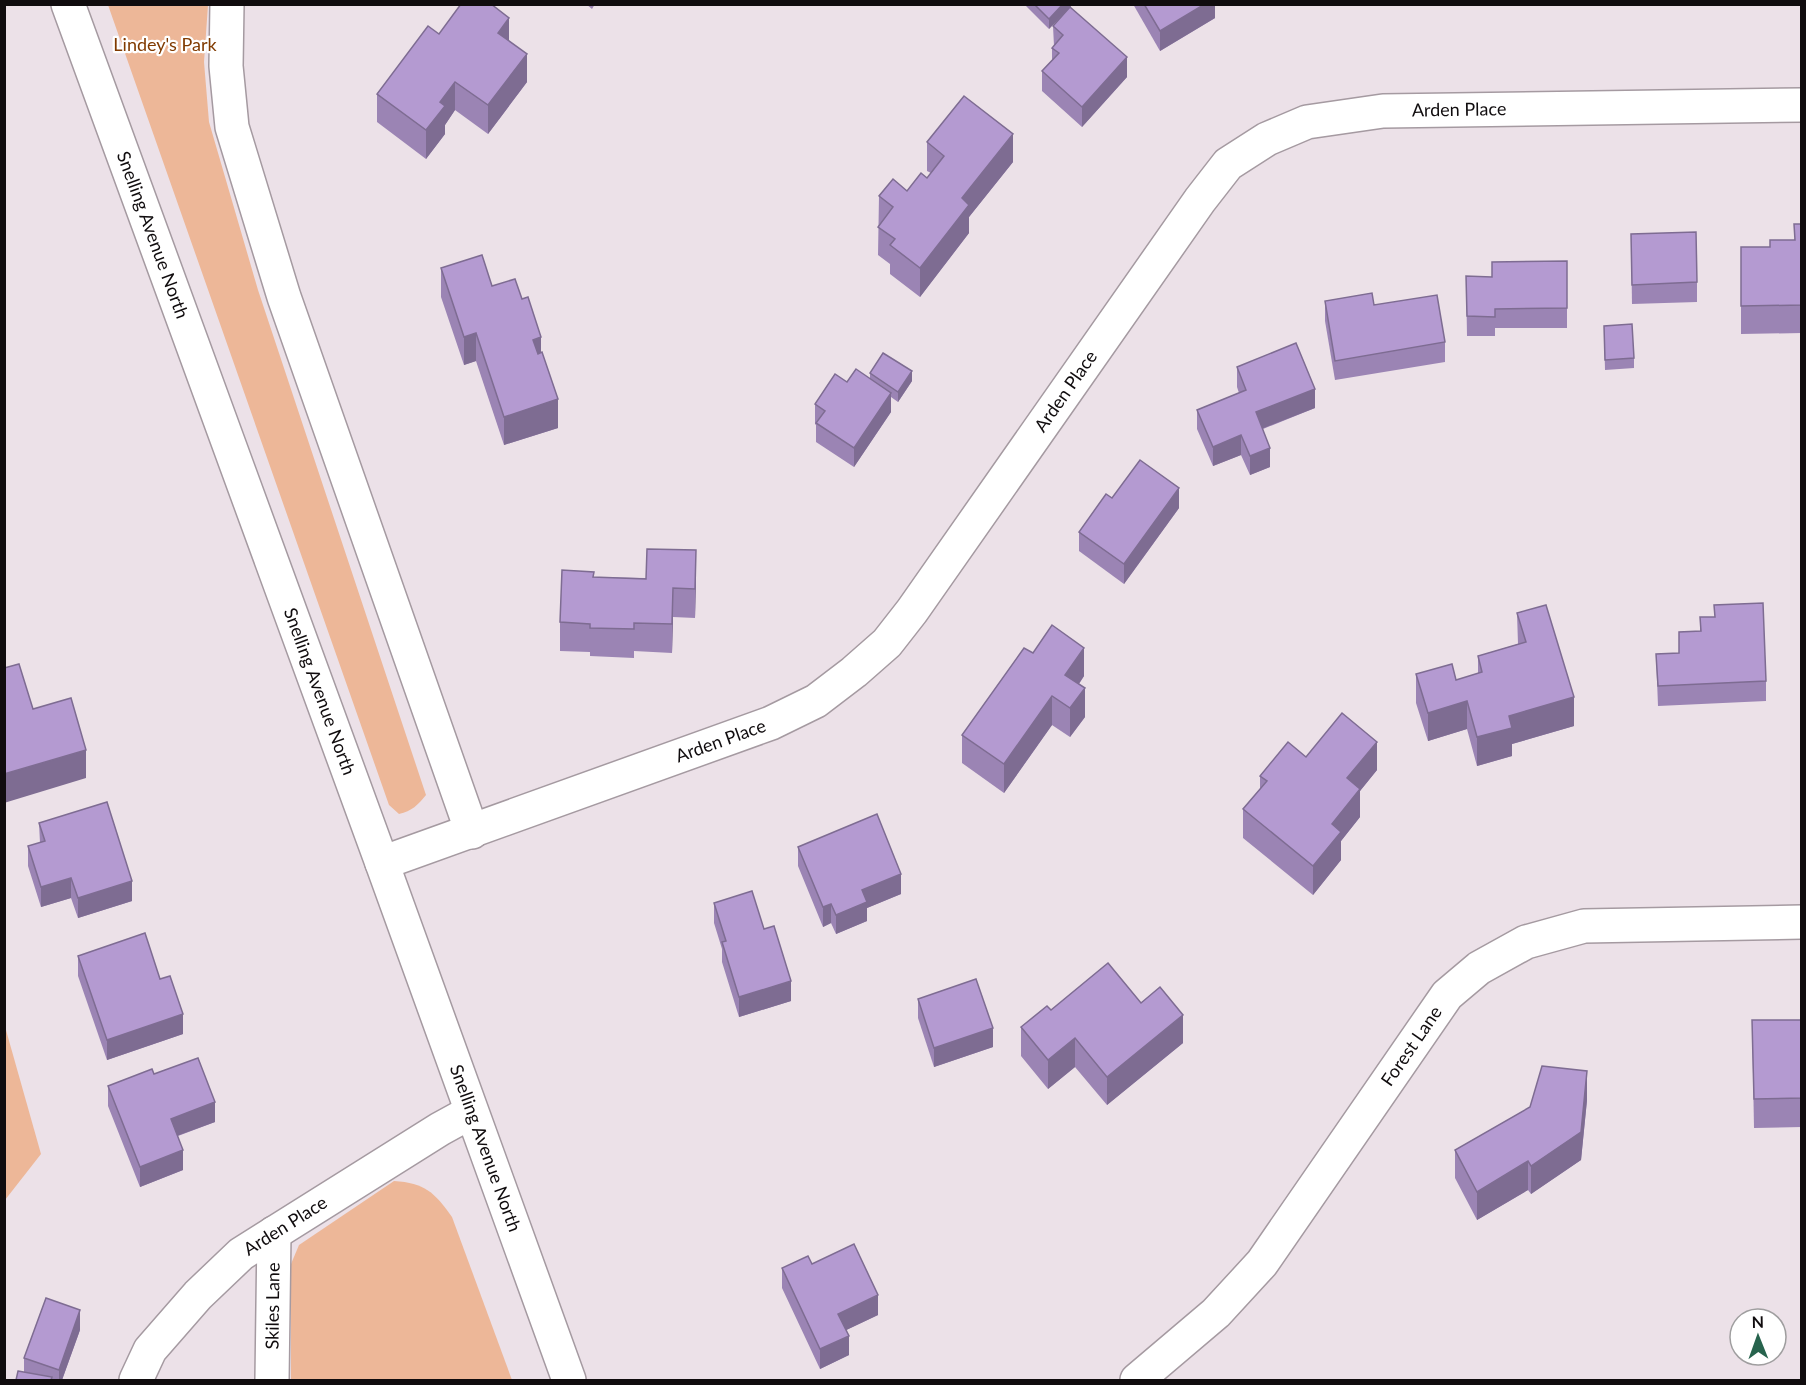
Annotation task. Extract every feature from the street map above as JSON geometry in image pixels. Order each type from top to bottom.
[{"type":"street","name":"Snelling Avenue North","points":[[68,4],[569,1380]]},
{"type":"street","points":[[227,4],[226,66],[232,127],[253,198],[284,297],[472,832]]},
{"type":"street","name":"Arden Place","points":[[382,863],[771,723],[816,701],[854,672],[887,643],[912,610],[1207,191],[1228,164],[1267,139],[1307,122],[1383,111],[1802,105]]},
{"type":"street","name":"Forest Lane","points":[[1137,1380],[1215,1313],[1262,1263],[1448,995],[1479,968],[1526,942],[1584,926],[1802,922]]},
{"type":"street","name":"Arden Place","points":[[136,1380],[150,1350],[198,1295],[241,1254],[440,1129],[471,1112]]},
{"type":"street","name":"Skiles Lane","points":[[272,1380],[274,1233]]},
{"type":"green space","name":"Lindey's Park","points":[[108,5],[208,5],[204,62],[209,122],[258,290],[426,795],[404,813],[399,814],[389,805]]},
{"type":"green space","points":[[4,1023],[41,1154],[5,1200],[4,1200]]},
{"type":"green space","points":[[394,1181],[414,1184],[428,1190],[452,1217],[512,1380],[291,1380],[291,1264],[299,1245]]},
{"type":"building","points":[[461,4],[491,4],[509,18],[498,33],[527,54],[488,105],[455,82],[440,102],[445,106],[426,130],[377,94],[428,26],[439,34]]},
{"type":"building","points":[[1034,4],[1063,4],[1049,19]]},
{"type":"building","points":[[1144,4],[1205,4],[1160,31]]},
{"type":"building","points":[[1070,7],[1127,57],[1082,107],[1042,71],[1059,53],[1052,48],[1063,35],[1053,26]]},
{"type":"building","points":[[964,96],[1013,134],[962,198],[969,205],[920,268],[890,245],[895,239],[878,227],[893,207],[879,196],[893,179],[907,191],[921,173],[927,178],[944,156],[927,142]]},
{"type":"building","points":[[1794,224],[1802,224],[1802,305],[1741,306],[1741,247],[1770,247],[1770,240],[1795,240]]},
{"type":"building","points":[[1696,232],[1697,282],[1632,285],[1631,234]]},
{"type":"building","points":[[482,255],[492,286],[515,279],[522,299],[528,297],[541,337],[533,340],[538,354],[542,352],[558,399],[504,417],[476,333],[464,337],[441,268]]},
{"type":"building","points":[[1567,261],[1567,308],[1495,309],[1495,317],[1467,316],[1466,276],[1492,277],[1492,262]]},
{"type":"building","points":[[1372,293],[1374,305],[1437,295],[1445,342],[1335,361],[1325,301]]},
{"type":"building","points":[[1632,324],[1634,358],[1605,360],[1604,326]]},
{"type":"building","points":[[1296,343],[1315,389],[1256,412],[1270,448],[1250,456],[1241,435],[1213,447],[1197,410],[1246,390],[1237,367]]},
{"type":"building","points":[[883,353],[912,371],[898,392],[870,373]]},
{"type":"building","points":[[856,369],[891,393],[854,448],[816,423],[825,411],[815,404],[835,374],[847,382]]},
{"type":"building","points":[[1140,460],[1179,488],[1124,564],[1079,532],[1106,494],[1112,498]]},
{"type":"building","points":[[647,549],[696,550],[695,589],[673,588],[672,624],[634,623],[634,629],[590,628],[590,624],[560,622],[562,570],[594,572],[593,577],[646,579]]},
{"type":"building","points":[[1763,603],[1766,681],[1658,686],[1656,654],[1679,653],[1679,632],[1701,631],[1700,617],[1715,617],[1714,605]]},
{"type":"building","points":[[1546,605],[1574,697],[1509,716],[1512,728],[1477,737],[1467,701],[1428,713],[1416,674],[1452,664],[1456,680],[1482,672],[1478,656],[1526,642],[1517,613]]},
{"type":"building","points":[[1052,625],[1084,648],[1065,675],[1085,688],[1070,708],[1052,696],[1004,764],[962,735],[1024,648],[1033,653]]},
{"type":"building","points":[[19,664],[33,709],[71,698],[86,750],[4,774],[4,668]]},
{"type":"building","points":[[1342,713],[1377,742],[1347,778],[1360,789],[1332,824],[1341,832],[1313,866],[1243,809],[1267,781],[1260,776],[1288,742],[1306,757]]},
{"type":"building","points":[[107,802],[132,881],[78,898],[71,878],[41,887],[28,846],[45,841],[39,823]]},
{"type":"building","points":[[877,814],[901,874],[862,890],[867,902],[836,915],[831,904],[823,907],[798,847]]},
{"type":"building","points":[[752,891],[764,929],[774,926],[791,981],[739,997],[722,942],[726,941],[714,903]]},
{"type":"building","points":[[145,933],[160,979],[170,976],[183,1014],[107,1040],[78,956]]},
{"type":"building","points":[[1108,963],[1141,1003],[1160,987],[1183,1015],[1107,1077],[1075,1038],[1048,1060],[1021,1027],[1047,1006],[1051,1010]]},
{"type":"building","points":[[976,979],[993,1028],[934,1048],[918,999]]},
{"type":"building","points":[[1752,1020],[1802,1020],[1802,1098],[1754,1099]]},
{"type":"building","points":[[198,1058],[215,1102],[171,1119],[183,1150],[140,1167],[108,1086],[152,1069],[154,1074]]},
{"type":"building","points":[[1542,1066],[1587,1071],[1581,1132],[1531,1166],[1528,1161],[1477,1192],[1455,1150],[1530,1107]]},
{"type":"building","points":[[854,1244],[878,1295],[838,1314],[849,1336],[820,1349],[782,1268],[808,1256],[812,1264]]},
{"type":"building","points":[[46,1298],[80,1310],[59,1370],[24,1358]]},
{"type":"building","points":[[18,1371],[52,1377],[51,1380],[16,1380]]}]
